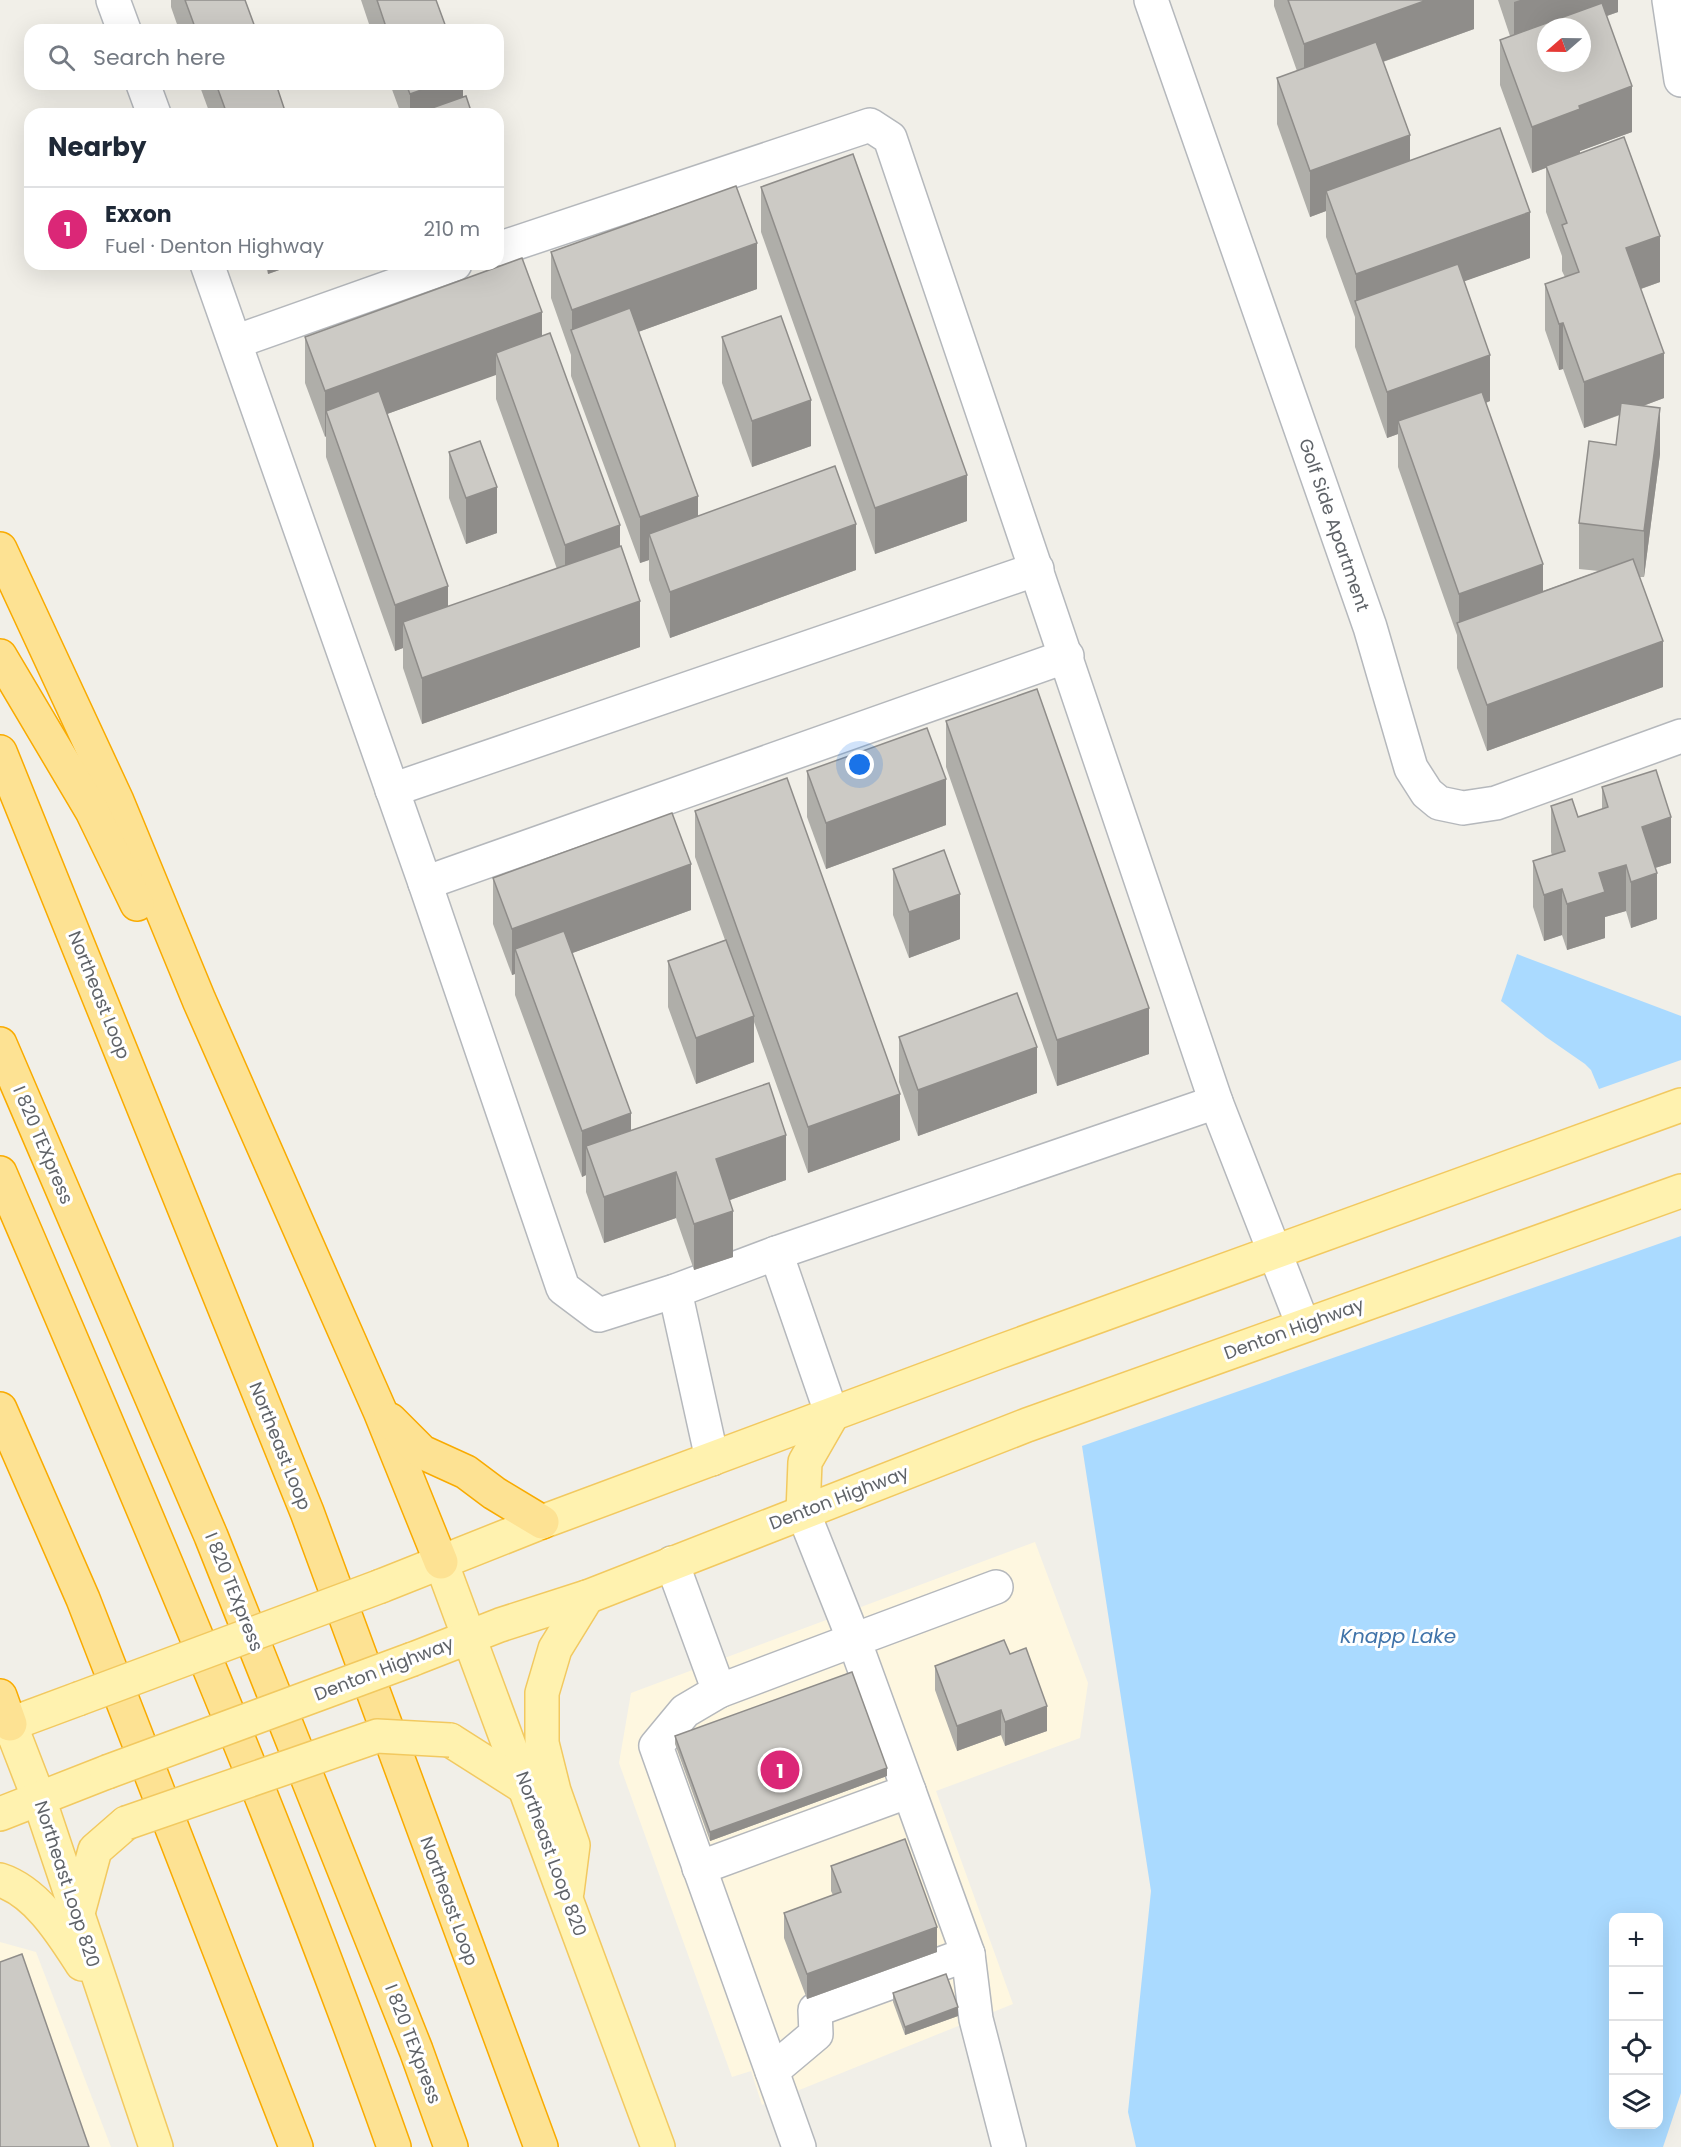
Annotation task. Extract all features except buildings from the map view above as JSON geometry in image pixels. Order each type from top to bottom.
[{"type":"highway","points":[[0,549],[104,806],[153,937],[199,1000],[380,1411],[441,1562]]},
{"type":"highway","points":[[0,656],[104,806]]},
{"type":"highway","name":"Northeast Loop","points":[[0,752],[307,1512],[541,2147]]},
{"type":"highway","name":"I 820 TEXpress","points":[[0,1044],[211,1536],[416,2050],[451,2147]]},
{"type":"highway","points":[[0,1173],[164,1555],[359,2046],[394,2147]]},
{"type":"highway","points":[[0,1409],[83,1599],[296,2147]]},
{"type":"highway","points":[[380,1411],[422,1452],[466,1472],[494,1493],[542,1522]]},
{"type":"main road","points":[[3,1716],[78,1699],[381,1586],[542,1522],[1273,1251],[1681,1105]]},
{"type":"main road","name":"Denton Highway","points":[[0,1814],[471,1636],[587,1597],[1027,1425],[1681,1191]]},
{"type":"main road","points":[[803,1512],[804,1462],[832,1415]]},
{"type":"main road","name":"Northeast Loop 820","points":[[441,1562],[471,1636],[658,2147]]},
{"type":"main road","points":[[566,1897],[573,1845],[554,1791],[542,1743],[542,1693],[555,1649],[587,1597]]},
{"type":"main road","name":"Northeast Loop 820","points":[[3,1716],[39,1799],[104,1998],[156,2147]]},
{"type":"main road","points":[[78,1914],[95,1850],[126,1823],[377,1736],[450,1740],[526,1789]]},
{"type":"main road","points":[[0,1880],[21,1890],[58,1927],[104,1998]]},
{"type":"lane","points":[[113,0],[122,24]]},
{"type":"lane","name":"Golf Side Apartment","points":[[1151,0],[1370,627],[1411,768],[1427,794],[1439,803],[1462,808],[1496,803],[1681,736]]},
{"type":"lane","points":[[1669,0],[1681,80]]},
{"type":"lane","points":[[145,90],[152,108]]},
{"type":"lane","points":[[504,247],[870,125],[890,138],[1216,1102],[1302,1325]]},
{"type":"lane","points":[[209,270],[425,883],[563,1288],[599,1315],[675,1291],[776,1253],[1216,1102]]},
{"type":"lane","points":[[235,342],[438,270]]},
{"type":"lane","points":[[392,790],[1036,569]]},
{"type":"lane","points":[[425,883],[1067,656]]},
{"type":"lane","points":[[776,1253],[832,1415]]},
{"type":"lane","points":[[675,1291],[712,1459]]},
{"type":"lane","points":[[803,1512],[854,1640],[968,1954],[976,2019],[1009,2147]]},
{"type":"lane","points":[[672,1563],[719,1691]]},
{"type":"lane","points":[[799,2147],[656,1746],[685,1711],[719,1691],[996,1587]]},
{"type":"lane","points":[[699,1868],[909,1791]]},
{"type":"lane","points":[[772,2071],[816,2034],[815,2010],[968,1954]]},
{"type":"shaded area","points":[[1035,1542],[1088,1683],[1080,1738],[936,1791],[1013,2004],[762,2105],[751,2071],[732,2077],[619,1763],[631,1693]]},
{"type":"shaded area","points":[[0,1942],[36,1952],[111,2147],[0,2147]]},
{"type":"water","points":[[1517,954],[1681,1016],[1681,1060],[1599,1089],[1591,1070],[1585,1064],[1546,1037],[1501,1001]]},
{"type":"water","name":"Knapp Lake","points":[[1681,1236],[1681,2093],[1663,2147],[1136,2147],[1128,2112],[1151,1891],[1082,1446]]},
{"type":"place","name":"Exxon","points":[[780,1770]]}]
